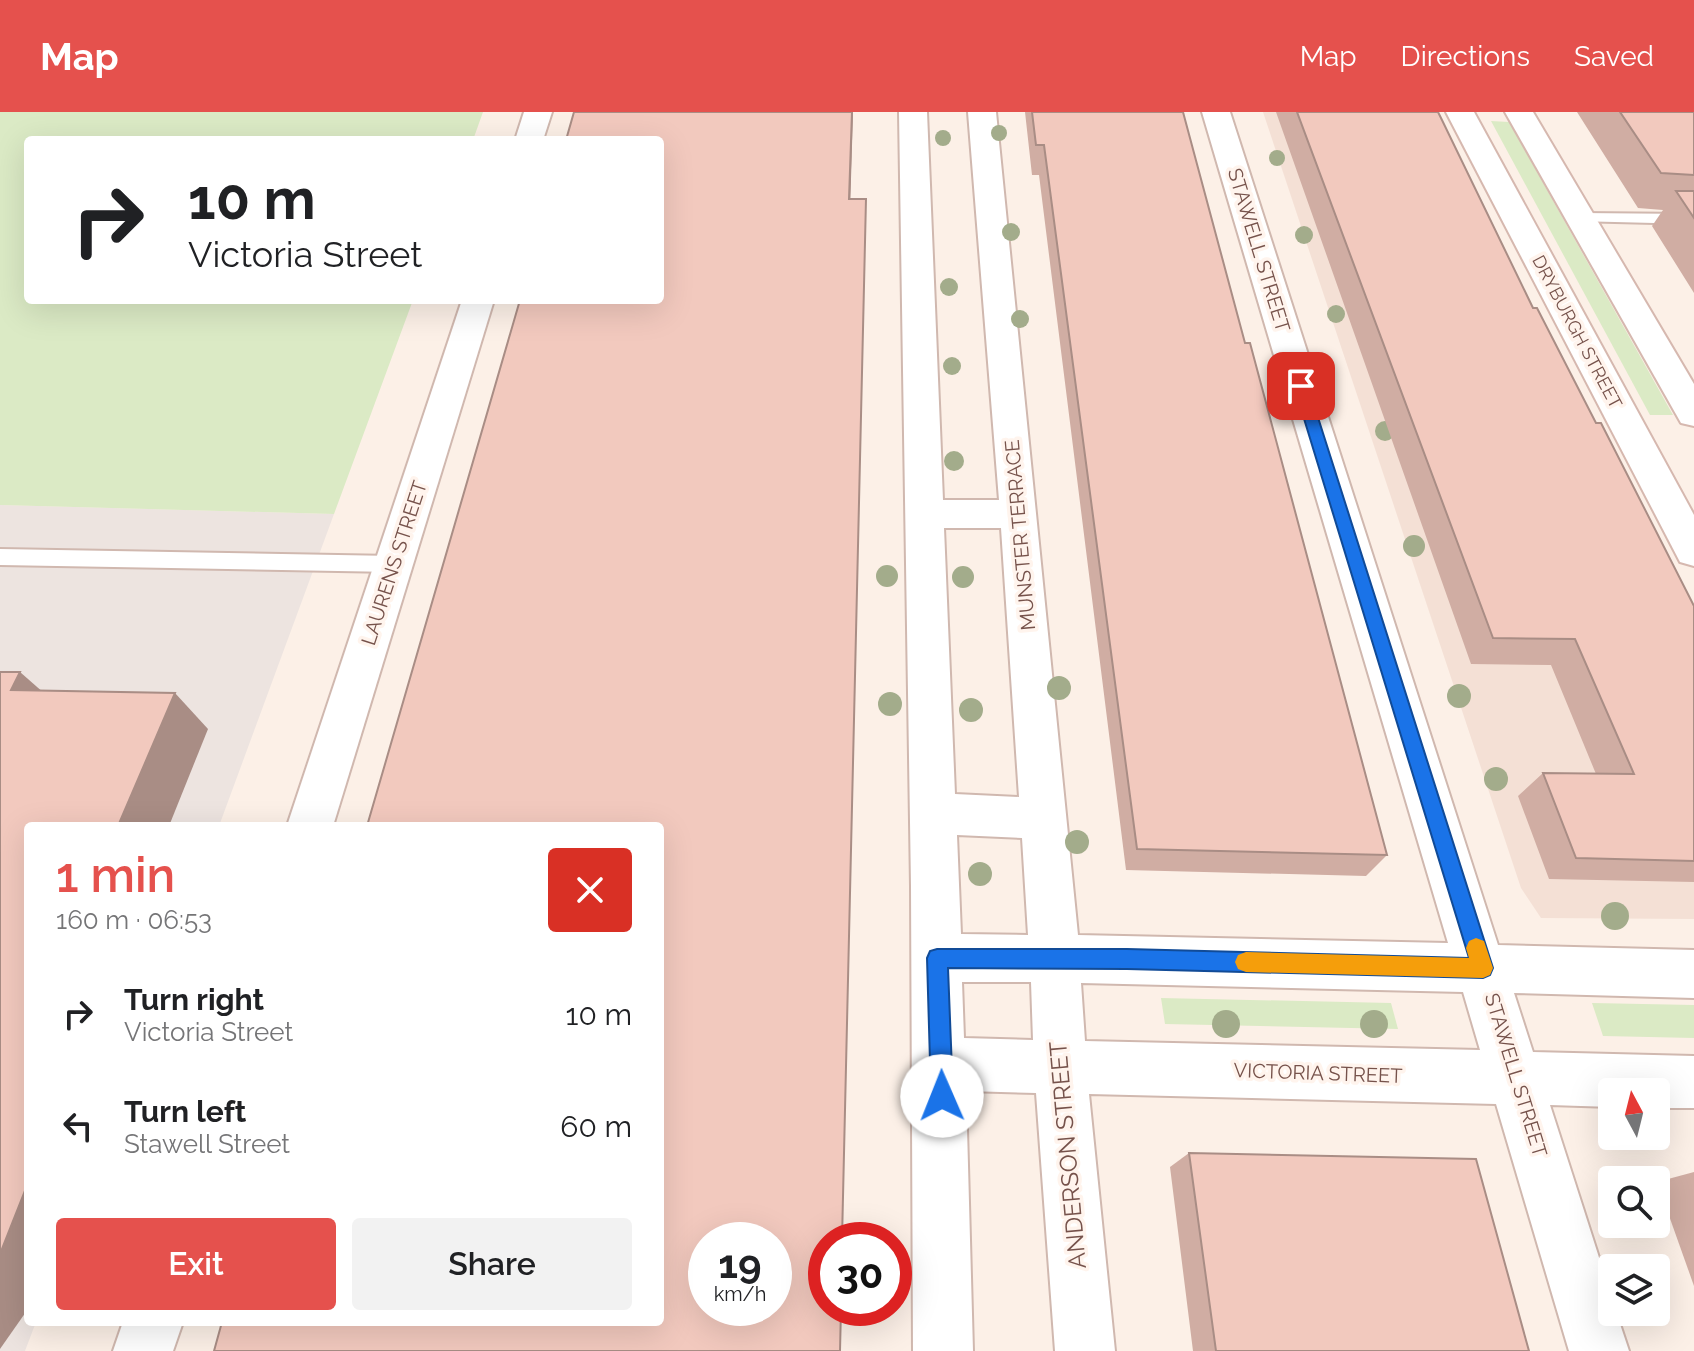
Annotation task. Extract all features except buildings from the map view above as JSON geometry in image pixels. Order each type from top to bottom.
[{"type":"street","points":[[530,136],[538,112]]},
{"type":"street","points":[[913,112],[931,814],[941,1064],[943,1351]]},
{"type":"street","name":"MUNSTER TERRACE","points":[[982,112],[1055,958]]},
{"type":"street","name":"STAWELL STREET","points":[[1216,112],[1518,1079],[1599,1351]]},
{"type":"street","name":"DRYBURGH STREET","points":[[1460,112],[1694,551]]},
{"type":"street","points":[[1519,112],[1694,414]]},
{"type":"street","name":"LAURENS STREET","points":[[311,822],[477,304]]},
{"type":"street","points":[[1635,442],[1694,443]]},
{"type":"street","points":[[924,514],[1019,514]]},
{"type":"street","points":[[931,814],[1044,818]]},
{"type":"street","points":[[937,958],[1055,958],[1694,974]]},
{"type":"street","name":"ANDERSON STREET","points":[[1055,958],[1060,1066],[1085,1351]]},
{"type":"street","name":"VICTORIA STREET","points":[[941,1064],[1694,1082]]},
{"type":"street","points":[[143,1351],[152,1326]]},
{"type":"lane","points":[[1580,218],[1694,219]]},
{"type":"lane","points":[[0,557],[394,564]]},
{"type":"shaded area","points":[[1263,112],[1436,112],[1694,629],[1694,919],[1541,918],[1521,888]]},
{"type":"shaded area","points":[[0,505],[334,514],[220,822],[24,822],[24,1326],[34,1326],[25,1351],[0,1351]]},
{"type":"green space","points":[[0,112],[483,112],[474,136],[24,136],[24,304],[412,304],[334,514],[0,505]]},
{"type":"green space","points":[[1491,121],[1509,122],[1673,415],[1650,415]]},
{"type":"green space","points":[[1161,998],[1391,1003],[1398,1029],[1165,1024]]},
{"type":"green space","points":[[1592,1003],[1694,1005],[1694,1038],[1603,1036]]},
{"type":"slow traffic","points":[[1246,962],[1483,968],[1476,948]]},
{"type":"route","points":[[942,1096],[937,958],[1127,959],[1483,968],[1301,386]]}]
